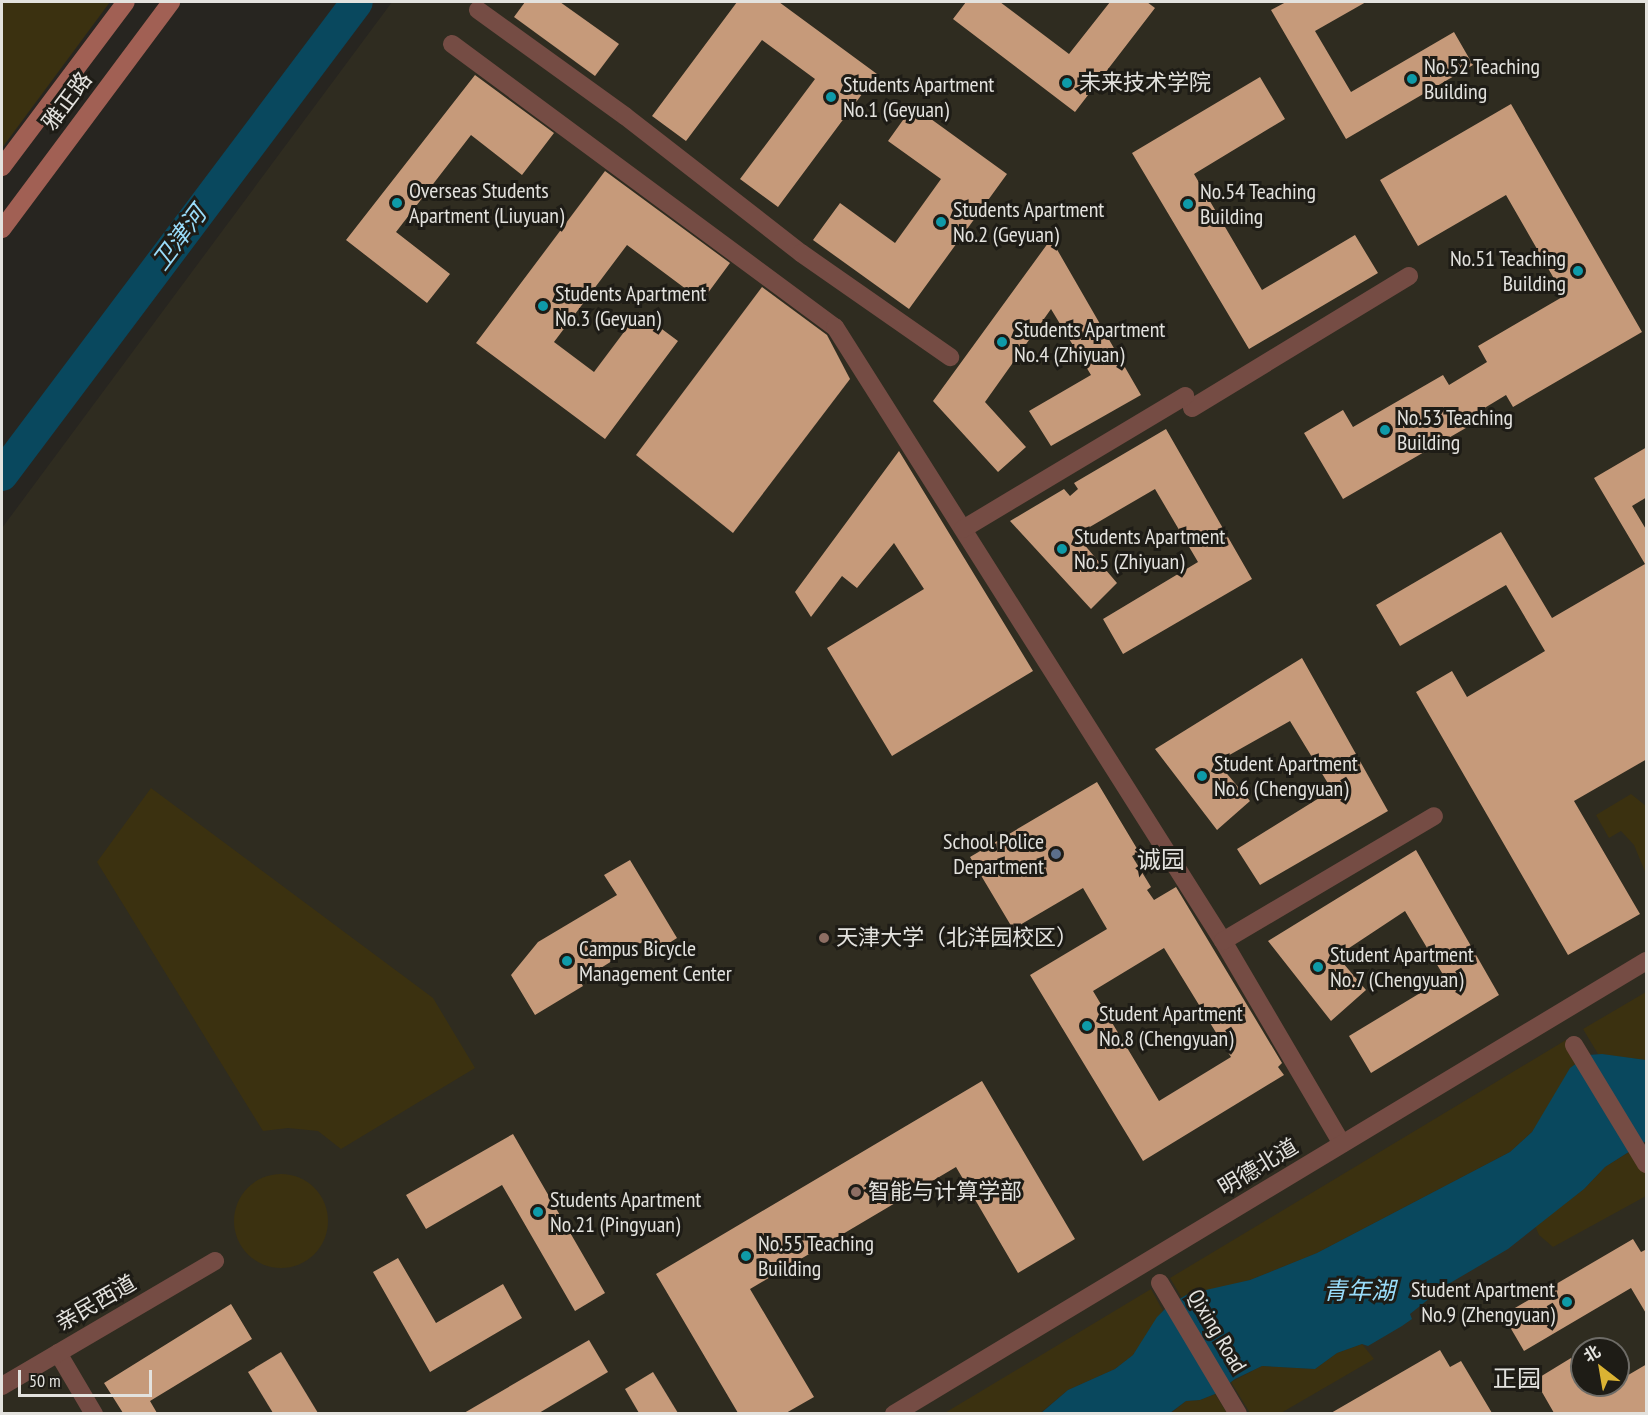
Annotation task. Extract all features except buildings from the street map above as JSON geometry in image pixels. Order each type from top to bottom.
[{"type":"main road","name":"雅正路","points":[[2,168],[126,2]]},
{"type":"main road","name":"雅正路","points":[[2,229],[171,2]]},
{"type":"street","points":[[478,10],[625,116],[801,253],[950,357]]},
{"type":"street","points":[[452,44],[835,327],[1223,941],[1342,1144]]},
{"type":"street","points":[[963,529],[1409,276]]},
{"type":"street","points":[[1223,941],[1434,816]]},
{"type":"street","name":"明德北道","points":[[894,1413],[1647,961]]},
{"type":"street","points":[[1574,1045],[1643,1158]]},
{"type":"street","name":"亲民西道","points":[[2,1386],[215,1261]]},
{"type":"street","name":"Qixing Road","points":[[1160,1283],[1235,1408]]},
{"type":"street","points":[[58,1353],[94,1413]]},
{"type":"shaded area","points":[[2,2],[110,2],[2,148]]},
{"type":"shaded area","name":"天津大学（北洋园校区）","points":[[392,2],[1646,2],[1646,1413],[2,1413],[2,528]]},
{"type":"shaded area","points":[[151,788],[433,998],[475,1068],[341,1149],[318,1131],[288,1128],[263,1131],[97,862]]},
{"type":"shaded area","points":[[1631,794],[1646,806],[1646,874],[1634,845],[1621,831],[1609,838],[1596,815]]},
{"type":"shaded area","points":[[1646,992],[1646,1060],[1598,1054],[1583,1029]]},
{"type":"shaded area","points":[[1566,1040],[1578,1062],[1532,1132],[1510,1152],[1317,1253],[1250,1280],[1182,1298],[1170,1278]]},
{"type":"shaded area","points":[[1634,1149],[1646,1171],[1646,1196],[1553,1247],[1539,1235],[1535,1226],[1584,1189],[1605,1167]]},
{"type":"shaded area","points":[[281,1174],[299,1178],[314,1188],[324,1203],[328,1221],[324,1239],[314,1254],[299,1264],[281,1268],[263,1264],[248,1254],[238,1239],[234,1221],[238,1203],[248,1188],[263,1178]]},
{"type":"shaded area","points":[[1151,1289],[1163,1311],[1133,1355],[1115,1369],[1068,1390],[1040,1413],[943,1414]]},
{"type":"shaded area","points":[[1362,1344],[1374,1359],[1281,1413],[1250,1413],[1231,1382],[1262,1366],[1315,1369],[1337,1353]]},
{"type":"shaded area","points":[[1215,1394],[1227,1413],[1170,1414],[1186,1401],[1200,1400]]},
{"type":"water","name":"青年湖","points":[[1602,1054],[1646,1060],[1646,1141],[1605,1167],[1584,1189],[1508,1249],[1445,1286],[1410,1314],[1412,1319],[1402,1326],[1368,1346],[1362,1344],[1337,1353],[1315,1369],[1262,1366],[1235,1379],[1215,1394],[1200,1400],[1186,1401],[1170,1413],[1040,1414],[1068,1390],[1115,1369],[1133,1355],[1157,1317],[1169,1305],[1188,1294],[1250,1280],[1317,1253],[1510,1152],[1532,1132],[1570,1068],[1588,1055]]},
{"type":"waterway","name":"卫津河","points":[[2,475],[357,2]]},
{"type":"place","name":"No.52 Teaching Building","points":[[1412,79]]},
{"type":"place","name":"未来技术学院","points":[[1067,83]]},
{"type":"place","name":"Students Apartment No.1 (Geyuan)","points":[[831,97]]},
{"type":"place","name":"Overseas Students Apartment (Liuyuan)","points":[[397,203]]},
{"type":"place","name":"No.54 Teaching Building","points":[[1188,204]]},
{"type":"place","name":"Students Apartment No.2 (Geyuan)","points":[[941,222]]},
{"type":"place","name":"No.51 Teaching Building","points":[[1578,271]]},
{"type":"place","name":"Students Apartment No.3 (Geyuan)","points":[[543,306]]},
{"type":"place","name":"Students Apartment No.4 (Zhiyuan)","points":[[1002,342]]},
{"type":"place","name":"No.53 Teaching Building","points":[[1385,430]]},
{"type":"place","name":"Students Apartment No.5 (Zhiyuan)","points":[[1062,549]]},
{"type":"place","name":"Student Apartment No.6 (Chengyuan)","points":[[1202,776]]},
{"type":"place","name":"School Police Department","points":[[1056,854]]},
{"type":"place","name":"天津大学（北洋园校区）","points":[[824,938]]},
{"type":"place","name":"Campus Bicycle Management Center","points":[[567,961]]},
{"type":"place","name":"Student Apartment No.7 (Chengyuan)","points":[[1318,967]]},
{"type":"place","name":"Student Apartment No.8 (Chengyuan)","points":[[1087,1026]]},
{"type":"place","name":"智能与计算学部","points":[[856,1192]]},
{"type":"place","name":"Students Apartment No.21 (Pingyuan)","points":[[538,1212]]},
{"type":"place","name":"No.55 Teaching Building","points":[[746,1256]]},
{"type":"place","name":"Student Apartment No.9 (Zhengyuan)","points":[[1567,1302]]},
{"type":"district","name":"诚园","points":[[1161,860]]},
{"type":"district","name":"正园","points":[[1517,1379]]}]
